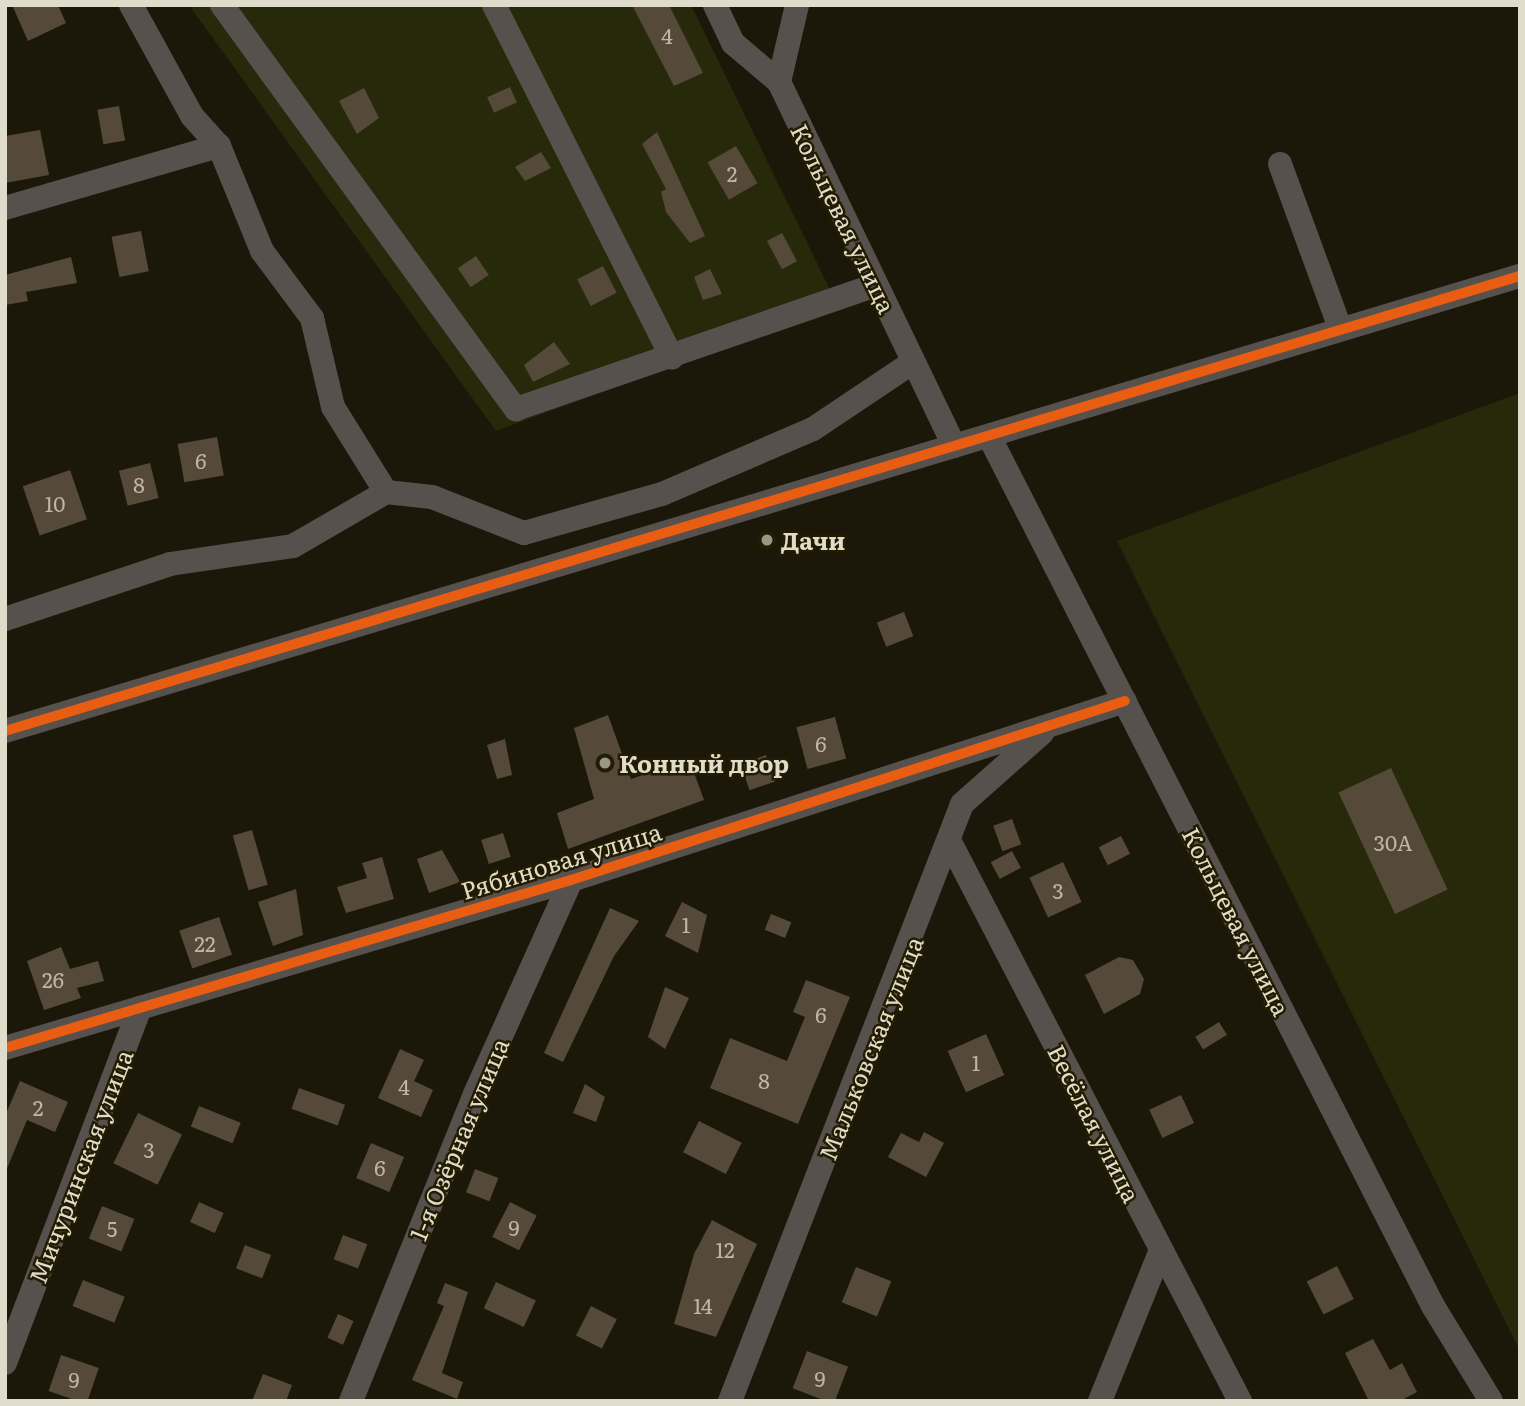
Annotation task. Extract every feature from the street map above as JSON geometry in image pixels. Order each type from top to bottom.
[{"type":"street","points":[[131,5],[192,116],[219,146],[262,251],[312,318],[333,407],[386,492]]},
{"type":"street","points":[[222,5],[516,409],[672,358],[876,285]]},
{"type":"street","points":[[494,5],[672,358]]},
{"type":"street","name":"Кольцевая улица","points":[[715,5],[733,43],[779,82],[954,446]]},
{"type":"street","points":[[779,82],[797,5]]},
{"type":"street","points":[[5,208],[219,146]]},
{"type":"street","points":[[1280,164],[1340,328]]},
{"type":"street","points":[[5,731],[954,446],[990,438],[1340,328],[1520,276]]},
{"type":"street","points":[[5,620],[170,564],[293,545],[386,492],[432,497],[524,533],[662,494],[813,429],[914,362]]},
{"type":"street","name":"Кольцевая улица","points":[[990,438],[1433,1306],[1491,1401]]},
{"type":"street","name":"Рябиновая улица","points":[[5,1048],[571,880],[1125,701]]},
{"type":"street","name":"Мальковская улица","points":[[730,1401],[951,844],[962,804],[1050,726]]},
{"type":"street","name":"Весёлая улица","points":[[951,844],[1240,1401]]},
{"type":"street","name":"1-я Озёрная улица","points":[[351,1401],[475,1094],[571,880]]},
{"type":"street","name":"Мичуринская улица","points":[[5,1363],[140,1008]]},
{"type":"street","points":[[1100,1401],[1161,1250]]},
{"type":"green space","points":[[189,5],[691,5],[838,306],[496,431]]},
{"type":"green space","points":[[1520,393],[1520,1351],[1117,541]]},
{"type":"building","points":[[12,5],[58,5],[66,23],[28,41]]},
{"type":"building","points":[[632,5],[669,5],[703,73],[674,86]]},
{"type":"building","points":[[510,87],[517,103],[494,113],[487,97]]},
{"type":"building","points":[[364,88],[379,118],[357,134],[339,101]]},
{"type":"building","points":[[119,106],[125,140],[103,144],[97,110]]},
{"type":"building","points":[[40,130],[49,175],[5,183],[5,136]]},
{"type":"building","points":[[657,132],[705,236],[690,243],[666,212],[661,192],[666,189],[642,144]]},
{"type":"building","points":[[736,146],[758,183],[729,200],[707,162]]},
{"type":"building","points":[[541,152],[551,168],[525,181],[515,167]]},
{"type":"building","points":[[141,231],[149,271],[119,277],[112,237]]},
{"type":"building","points":[[782,233],[797,261],[782,269],[767,241]]},
{"type":"building","points":[[476,256],[489,275],[471,287],[458,268]]},
{"type":"building","points":[[71,257],[77,283],[26,292],[28,301],[5,305],[5,275]]},
{"type":"building","points":[[603,266],[617,293],[591,306],[577,279]]},
{"type":"building","points":[[710,269],[722,294],[703,300],[694,277]]},
{"type":"building","points":[[554,342],[570,364],[533,382],[524,365]]},
{"type":"building","points":[[217,437],[224,475],[184,482],[178,444]]},
{"type":"building","points":[[150,463],[159,498],[128,506],[119,471]]},
{"type":"building","points":[[70,470],[87,519],[40,535],[23,486]]},
{"type":"building","points":[[904,612],[913,636],[886,647],[877,622]]},
{"type":"building","name":"Конный двор","points":[[608,715],[631,779],[689,759],[704,800],[568,849],[557,813],[594,799],[574,728]]},
{"type":"building","points":[[835,717],[846,759],[807,769],[796,727]]},
{"type":"building","points":[[505,739],[512,775],[497,779],[487,745]]},
{"type":"building","points":[[766,755],[775,781],[750,790],[740,764]]},
{"type":"building","points":[[1391,768],[1448,889],[1395,914],[1338,793]]},
{"type":"building","points":[[1012,819],[1021,844],[1002,851],[993,826]]},
{"type":"building","points":[[252,830],[268,885],[248,890],[233,836]]},
{"type":"building","points":[[503,833],[511,857],[489,864],[481,840]]},
{"type":"building","points":[[1121,836],[1130,854],[1108,865],[1099,847]]},
{"type":"building","points":[[442,850],[460,882],[429,893],[417,859]]},
{"type":"building","points":[[1012,851],[1021,868],[1000,879],[991,862]]},
{"type":"building","points":[[382,857],[394,899],[346,913],[337,887],[367,878],[362,863]]},
{"type":"building","points":[[1063,862],[1082,902],[1048,918],[1029,878]]},
{"type":"building","points":[[296,889],[303,935],[273,946],[258,902]]},
{"type":"building","points":[[682,902],[707,915],[698,953],[665,936]]},
{"type":"building","points":[[610,908],[639,921],[614,956],[563,1062],[544,1053]]},
{"type":"building","points":[[771,914],[791,922],[785,938],[765,930]]},
{"type":"building","points":[[219,917],[232,955],[192,968],[179,931]]},
{"type":"building","points":[[61,947],[70,969],[98,961],[104,981],[77,988],[81,998],[44,1010],[27,961]]},
{"type":"building","points":[[1119,957],[1133,960],[1144,979],[1140,994],[1104,1014],[1085,975]]},
{"type":"building","points":[[806,980],[850,997],[798,1124],[710,1088],[730,1038],[787,1061],[805,1017],[793,1012]]},
{"type":"building","points":[[665,987],[689,998],[665,1049],[648,1037]]},
{"type":"building","points":[[1219,1022],[1227,1035],[1203,1050],[1195,1037]]},
{"type":"building","points":[[986,1034],[1004,1075],[966,1092],[948,1051]]},
{"type":"building","points":[[400,1049],[424,1060],[414,1081],[433,1090],[421,1117],[378,1098]]},
{"type":"building","points":[[20,1081],[68,1102],[55,1132],[27,1120],[6,1171],[5,1116]]},
{"type":"building","points":[[585,1084],[605,1097],[596,1122],[573,1113]]},
{"type":"building","points":[[299,1088],[345,1105],[338,1125],[291,1109]]},
{"type":"building","points":[[1181,1095],[1194,1123],[1162,1138],[1149,1110]]},
{"type":"building","points":[[199,1106],[241,1123],[232,1143],[191,1126]]},
{"type":"building","points":[[138,1113],[182,1134],[157,1185],[113,1163]]},
{"type":"building","points":[[699,1121],[742,1143],[726,1174],[683,1152]]},
{"type":"building","points":[[924,1132],[944,1143],[926,1177],[888,1157],[901,1133],[919,1142]]},
{"type":"building","points":[[371,1143],[404,1157],[389,1192],[356,1178]]},
{"type":"building","points":[[475,1169],[498,1178],[489,1201],[466,1192]]},
{"type":"building","points":[[199,1202],[224,1213],[215,1233],[190,1222]]},
{"type":"building","points":[[510,1202],[537,1216],[519,1250],[492,1237]]},
{"type":"building","points":[[102,1206],[134,1219],[121,1252],[89,1238]]},
{"type":"building","points":[[712,1220],[757,1244],[716,1337],[674,1324],[694,1254]]},
{"type":"building","points":[[343,1235],[367,1244],[358,1269],[334,1259]]},
{"type":"building","points":[[245,1245],[271,1255],[262,1278],[236,1268]]},
{"type":"building","points":[[1337,1266],[1354,1299],[1324,1314],[1307,1281]]},
{"type":"building","points":[[856,1267],[891,1281],[877,1316],[842,1302]]},
{"type":"building","points":[[83,1280],[125,1297],[114,1323],[73,1306]]},
{"type":"building","points":[[496,1282],[536,1301],[524,1327],[484,1308]]},
{"type":"building","points":[[445,1283],[468,1292],[442,1373],[463,1382],[457,1399],[412,1380],[444,1306],[437,1303]]},
{"type":"building","points":[[591,1306],[617,1319],[602,1349],[576,1335]]},
{"type":"building","points":[[338,1314],[354,1321],[343,1345],[327,1338]]},
{"type":"building","points":[[1373,1339],[1390,1370],[1402,1363],[1417,1392],[1400,1401],[1369,1401],[1345,1353]]},
{"type":"building","points":[[807,1351],[848,1367],[835,1401],[826,1401],[793,1388]]},
{"type":"building","points":[[61,1355],[99,1368],[87,1401],[78,1401],[49,1391]]},
{"type":"building","points":[[263,1374],[292,1385],[286,1401],[252,1401]]},
{"type":"cycle path","points":[[5,731],[1520,276]]},
{"type":"cycle path","points":[[5,1048],[571,880],[1125,701]]},
{"type":"place","name":"Дачи","points":[[767,540]]},
{"type":"place","name":"Конный двор","points":[[605,763]]}]
